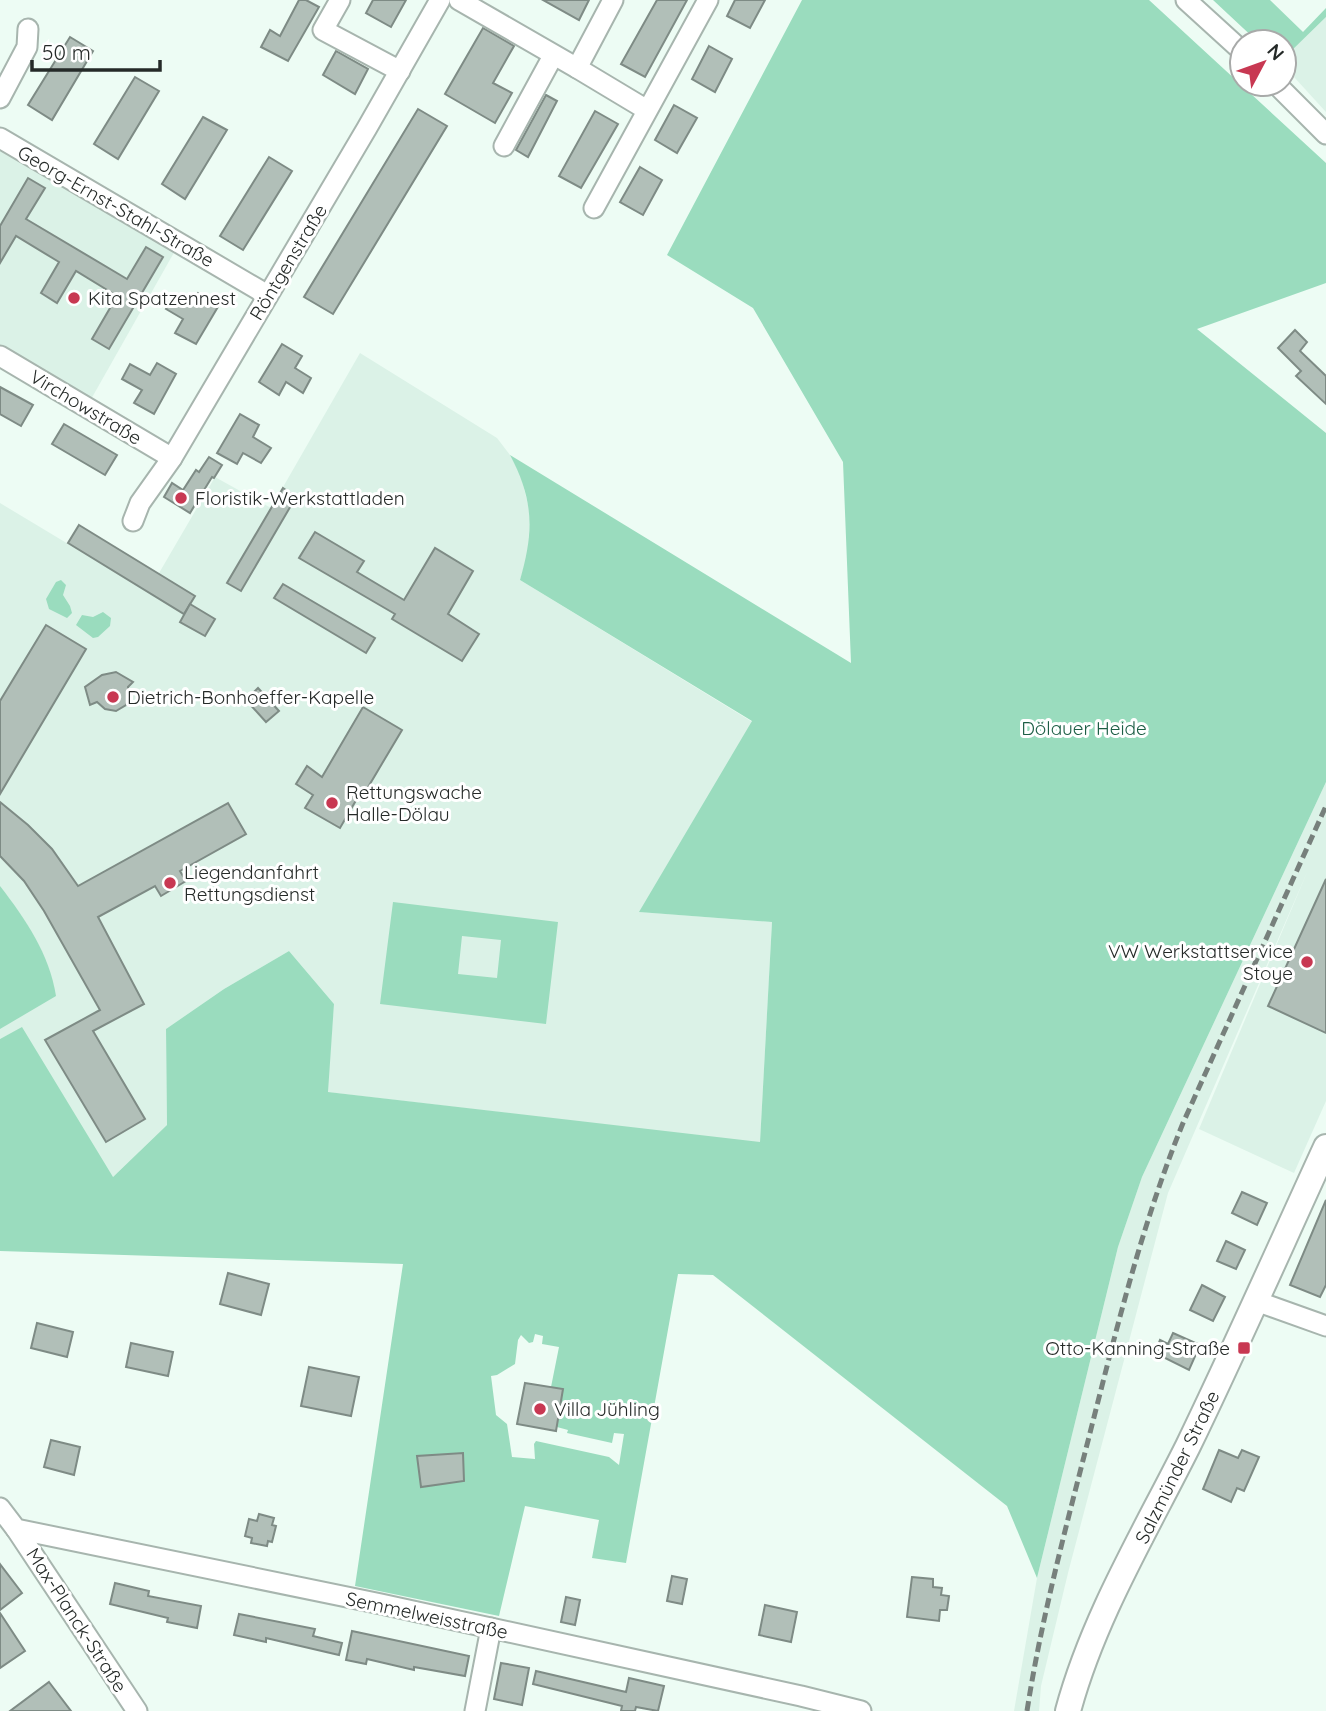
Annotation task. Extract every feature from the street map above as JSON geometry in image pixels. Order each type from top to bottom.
[{"type":"main road","name":"Salzmünder Straße","points":[[1068,1711],[1077,1679],[1098,1627],[1223,1375],[1326,1147]]},
{"type":"street","points":[[340,0],[323,30],[400,71]]},
{"type":"street","name":"Röntgenstraße","points":[[134,521],[139,503],[172,458],[440,0]]},
{"type":"street","points":[[459,0],[647,110]]},
{"type":"street","points":[[577,68],[613,0]]},
{"type":"street","points":[[594,208],[708,0]]},
{"type":"street","points":[[1186,0],[1228,38]]},
{"type":"street","points":[[0,98],[27,47],[28,29]]},
{"type":"street","points":[[504,146],[553,56]]},
{"type":"street","points":[[1290,98],[1326,134]]},
{"type":"street","name":"Georg-Ernst-Stahl-Straße","points":[[0,138],[259,290],[266,297]]},
{"type":"street","name":"Virchowstraße","points":[[0,356],[172,458]]},
{"type":"street","points":[[1256,1301],[1326,1326]]},
{"type":"street","points":[[0,1508],[16,1529]]},
{"type":"street","name":"Semmelweisstraße","points":[[16,1529],[491,1628],[861,1711]]},
{"type":"street","name":"Max-Planck-Straße","points":[[16,1529],[137,1711]]},
{"type":"street","points":[[475,1711],[491,1628]]},
{"type":"shaded area","points":[[1326,17],[1326,112],[1298,81],[1298,44]]},
{"type":"shaded area","name":"Kita Spatzennest","points":[[0,149],[176,249],[90,401],[0,346]]},
{"type":"shaded area","points":[[360,353],[497,438],[510,455],[521,476],[530,513],[528,553],[520,580],[754,723],[640,912],[772,922],[760,1143],[327,1092],[334,1004],[289,951],[224,989],[166,1029],[167,1125],[112,1178],[22,1028],[0,1039],[0,503],[148,592],[215,477],[271,508]]},
{"type":"shaded area","points":[[1326,782],[1326,1101],[1294,1173],[1199,1129],[1308,870],[1168,1193],[1068,1573],[1041,1686],[1039,1711],[1014,1711],[1037,1578],[1118,1247],[1142,1177]]},
{"type":"green space","name":"Dölauer Heide","points":[[802,0],[1149,0],[1228,73],[1228,98],[1255,98],[1326,163],[1326,283],[1197,329],[1326,433],[1326,782],[1142,1177],[1118,1247],[1037,1578],[1007,1506],[713,1275],[678,1274],[626,1563],[592,1558],[599,1520],[525,1506],[499,1616],[355,1586],[403,1264],[0,1251],[0,1039],[22,1027],[113,1177],[167,1125],[166,1029],[224,989],[289,951],[334,1004],[328,1092],[760,1142],[772,922],[639,912],[752,721],[520,580],[528,547],[529,516],[524,487],[510,455],[851,663],[843,462],[753,308],[667,255]],"holes":[[[535,1334],[543,1336],[542,1344],[559,1347],[551,1387],[563,1390],[557,1427],[568,1430],[567,1433],[612,1443],[614,1433],[624,1434],[619,1465],[609,1457],[536,1441],[535,1459],[512,1457],[507,1424],[496,1415],[491,1376],[515,1364],[521,1335],[529,1343],[533,1342]]]},
{"type":"green space","points":[[1213,0],[1270,0],[1303,32],[1326,8],[1326,17],[1298,44],[1298,28],[1243,28]]},
{"type":"green space","points":[[61,580],[66,585],[63,595],[72,613],[67,618],[49,609],[46,599],[56,582]]},
{"type":"green space","points":[[103,612],[111,618],[110,626],[98,637],[93,638],[76,625],[82,615],[93,617]]},
{"type":"green space","points":[[0,886],[19,911],[42,951],[56,996],[0,1029]]},
{"type":"green space","points":[[393,902],[558,922],[546,1024],[380,1004]],"holes":[[[462,936],[501,940],[497,978],[458,974]]]},
{"type":"building","points":[[299,0],[306,0],[319,7],[288,61],[261,47],[270,30],[280,36]]},
{"type":"building","points":[[373,0],[406,0],[391,27],[366,13]]},
{"type":"building","points":[[543,0],[589,0],[579,20]]},
{"type":"building","points":[[657,0],[687,0],[645,77],[621,64]]},
{"type":"building","points":[[735,0],[765,0],[750,28],[727,16]]},
{"type":"building","points":[[483,28],[514,46],[493,83],[512,93],[495,123],[445,94]]},
{"type":"building","points":[[70,37],[93,51],[52,120],[28,105]]},
{"type":"building","points":[[709,46],[732,59],[715,92],[692,79]]},
{"type":"building","points":[[336,51],[368,69],[355,94],[323,75]]},
{"type":"building","points":[[135,77],[159,91],[118,159],[94,144]]},
{"type":"building","points":[[546,95],[557,101],[528,157],[516,150]]},
{"type":"building","points":[[674,105],[697,118],[677,153],[655,140]]},
{"type":"building","points":[[418,109],[447,126],[333,314],[304,297]]},
{"type":"building","points":[[595,111],[618,124],[581,188],[559,176]]},
{"type":"building","points":[[203,117],[227,130],[185,199],[162,184]]},
{"type":"building","points":[[269,157],[292,171],[243,250],[220,236]]},
{"type":"building","points":[[640,167],[662,180],[643,215],[620,202]]},
{"type":"building","points":[[28,178],[45,188],[26,219],[127,279],[146,247],[163,257],[109,349],[92,339],[117,296],[76,271],[57,303],[41,293],[59,262],[16,236],[0,263],[0,226]]},
{"type":"building","points":[[198,293],[219,305],[196,344],[175,333],[183,319],[166,309],[174,295],[191,305]]},
{"type":"building","points":[[1295,330],[1307,342],[1300,351],[1326,376],[1326,404],[1296,376],[1301,371],[1278,348]]},
{"type":"building","points":[[282,344],[302,356],[295,368],[311,378],[303,393],[286,382],[279,395],[259,382]]},
{"type":"building","points":[[157,363],[176,374],[154,414],[134,403],[142,390],[122,379],[130,364],[150,375]]},
{"type":"building","points":[[0,387],[33,405],[21,426],[0,414]]},
{"type":"building","points":[[240,414],[259,425],[253,437],[271,448],[261,463],[243,453],[237,464],[217,453]]},
{"type":"building","points":[[64,424],[117,455],[105,475],[52,444]]},
{"type":"building","points":[[209,457],[222,465],[190,513],[164,497],[172,483],[183,490],[196,470],[199,472]]},
{"type":"building","points":[[283,488],[296,497],[241,591],[227,583]]},
{"type":"building","points":[[79,525],[195,596],[184,614],[68,543]]},
{"type":"building","points":[[315,532],[364,561],[357,572],[404,600],[435,548],[473,571],[448,614],[479,634],[462,661],[392,619],[395,614],[299,558]]},
{"type":"building","points":[[283,584],[375,638],[366,653],[274,598]]},
{"type":"building","points":[[190,604],[215,619],[205,636],[180,622]]},
{"type":"building","points":[[46,625],[86,649],[0,794],[0,701]]},
{"type":"building","points":[[116,672],[133,682],[128,687],[126,705],[116,711],[105,709],[97,702],[90,705],[85,687],[102,675]]},
{"type":"building","points":[[258,688],[279,711],[266,722],[246,700]]},
{"type":"building","points":[[363,707],[402,730],[361,799],[358,797],[340,828],[305,808],[313,795],[296,784],[307,766],[322,777]]},
{"type":"building","points":[[0,802],[52,849],[78,886],[228,803],[246,834],[180,871],[186,881],[161,896],[155,886],[98,917],[144,1004],[93,1031],[145,1119],[106,1142],[45,1040],[100,1010],[44,911],[24,881],[0,856]]},
{"type":"building","name":"VW Werkstattservice Stoye","points":[[1326,879],[1326,1033],[1268,1006]]},
{"type":"building","points":[[1242,1192],[1267,1203],[1257,1225],[1232,1213]]},
{"type":"building","points":[[1326,1200],[1326,1285],[1320,1297],[1290,1285]]},
{"type":"building","points":[[1226,1241],[1245,1250],[1236,1269],[1217,1261]]},
{"type":"building","points":[[228,1273],[269,1284],[261,1315],[220,1304]]},
{"type":"building","points":[[1202,1285],[1225,1297],[1213,1321],[1190,1310]]},
{"type":"building","points":[[37,1323],[73,1332],[67,1357],[31,1348]]},
{"type":"building","points":[[1173,1333],[1200,1345],[1189,1370],[1155,1353],[1160,1340],[1168,1344]]},
{"type":"building","points":[[131,1343],[173,1352],[168,1376],[126,1367]]},
{"type":"building","points":[[309,1367],[359,1377],[351,1416],[301,1406]]},
{"type":"building","name":"Villa Jühling","points":[[525,1383],[563,1389],[556,1431],[517,1424]]},
{"type":"building","points":[[51,1440],[80,1447],[74,1475],[44,1467]]},
{"type":"building","points":[[1219,1450],[1238,1458],[1242,1450],[1259,1457],[1244,1491],[1237,1488],[1231,1502],[1203,1489]]},
{"type":"building","points":[[463,1453],[464,1481],[421,1487],[417,1456]]},
{"type":"building","points":[[259,1514],[274,1518],[272,1525],[276,1526],[272,1542],[268,1541],[267,1546],[251,1543],[252,1538],[245,1536],[249,1519],[257,1521]]},
{"type":"building","points":[[0,1564],[22,1593],[0,1610]]},
{"type":"building","points":[[672,1576],[687,1579],[682,1604],[667,1601]]},
{"type":"building","points":[[912,1577],[933,1579],[933,1587],[942,1588],[941,1595],[949,1596],[947,1610],[940,1610],[939,1621],[907,1617]]},
{"type":"building","points":[[115,1583],[149,1591],[148,1596],[201,1606],[197,1628],[167,1622],[168,1618],[110,1604]]},
{"type":"building","points":[[566,1597],[580,1600],[575,1625],[561,1622]]},
{"type":"building","points":[[765,1605],[797,1612],[791,1642],[759,1635]]},
{"type":"building","points":[[0,1613],[25,1651],[0,1668]]},
{"type":"building","points":[[239,1614],[315,1629],[313,1636],[342,1643],[339,1655],[266,1638],[266,1642],[234,1635]]},
{"type":"building","points":[[352,1631],[469,1656],[465,1676],[414,1667],[414,1670],[367,1659],[366,1664],[346,1660]]},
{"type":"building","points":[[501,1663],[529,1668],[522,1705],[494,1699]]},
{"type":"building","points":[[536,1671],[626,1692],[629,1678],[664,1686],[658,1711],[636,1707],[635,1711],[621,1711],[622,1706],[533,1684]]},
{"type":"building","points":[[49,1682],[71,1711],[10,1711]]},
{"type":"railway","points":[[1027,1711],[1040,1639],[1065,1532],[1143,1235],[1183,1123],[1326,806]]},
{"type":"place","name":"Kita Spatzennest","points":[[74,298]]},
{"type":"place","name":"Floristik-Werkstattladen","points":[[181,498]]},
{"type":"place","name":"Dietrich-Bonhoeffer-Kapelle","points":[[113,697]]},
{"type":"place","name":"Rettungswache Halle-Dölau","points":[[332,803]]},
{"type":"place","name":"Liegendanfahrt Rettungsdienst","points":[[170,883]]},
{"type":"place","name":"VW Werkstattservice Stoye","points":[[1307,962]]},
{"type":"place","name":"Otto-Kanning-Straße","points":[[1244,1348]]},
{"type":"place","name":"Villa Jühling","points":[[540,1409]]}]
